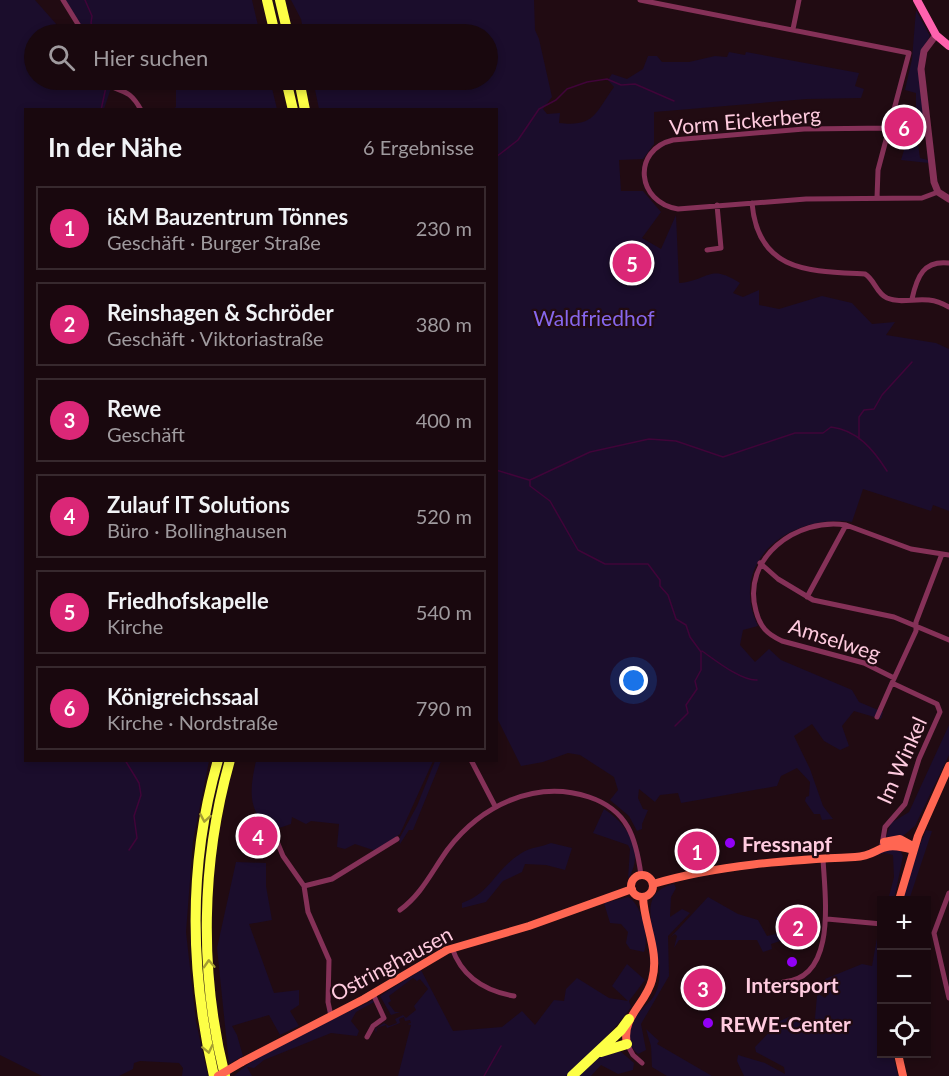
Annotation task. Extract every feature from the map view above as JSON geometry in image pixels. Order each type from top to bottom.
[{"type":"highway","points":[[267,0],[273,24]]},
{"type":"highway","points":[[280,0],[286,24]]},
{"type":"highway","points":[[288,90],[293,108]]},
{"type":"highway","points":[[301,90],[305,108]]},
{"type":"highway","points":[[216,1076],[203,1021],[195,930],[200,849],[218,762]]},
{"type":"highway","points":[[225,1076],[210,994],[207,917],[212,841],[230,762]]},
{"type":"highway","points":[[572,1076],[629,1019]]},
{"type":"highway","points":[[610,1040],[627,1041]]},
{"type":"highway","points":[[586,1062],[608,1048],[627,1041]]},
{"type":"main road","points":[[917,0],[936,35],[949,46]]},
{"type":"main road","points":[[900,896],[912,850],[949,766]]},
{"type":"main road","points":[[653,884],[702,873],[850,857],[920,830]]},
{"type":"main road","points":[[900,839],[909,842],[912,850]]},
{"type":"main road","points":[[882,844],[912,850]]},
{"type":"main road","points":[[641,875],[649,877],[653,884],[652,891],[643,897],[636,895],[632,889],[634,879],[641,875]]},
{"type":"main road","name":"Ostringhausen","points":[[216,1076],[374,994],[452,948],[530,926],[632,889]]},
{"type":"main road","points":[[627,1041],[629,1019],[647,994],[654,973],[653,949],[643,897]]},
{"type":"main road","points":[[899,1058],[903,1076]]},
{"type":"street","points":[[63,0],[78,24]]},
{"type":"street","points":[[640,0],[909,53],[878,171],[878,198]]},
{"type":"street","points":[[793,29],[799,0]]},
{"type":"street","points":[[936,35],[924,51],[921,74],[934,182],[938,192],[949,199]]},
{"type":"street","points":[[122,90],[130,93],[140,108]]},
{"type":"street","name":"Vorm Eickerberg","points":[[889,128],[804,129],[673,140],[652,151],[644,166],[645,181],[649,192],[659,203],[678,209],[806,199],[922,198],[938,192]]},
{"type":"street","points":[[752,203],[757,233],[766,248],[776,256],[804,267],[865,274],[886,298],[895,301],[912,299],[938,301],[949,307]]},
{"type":"street","points":[[707,250],[721,248],[717,205]]},
{"type":"street","points":[[912,299],[927,266],[935,262],[949,262]]},
{"type":"street","points":[[846,525],[807,597],[894,616],[949,640]]},
{"type":"street","points":[[760,563],[779,544],[807,527],[846,525],[911,549],[949,555]]},
{"type":"street","points":[[877,717],[916,625],[942,554]]},
{"type":"street","name":"Amselweg","points":[[807,597],[760,563],[754,584],[754,604],[762,627],[770,635],[797,647],[864,663],[893,680]]},
{"type":"street","name":"Im Winkel","points":[[882,844],[885,827],[900,813],[905,804],[919,759],[940,712],[937,704],[893,680]]},
{"type":"street","points":[[472,762],[495,806]]},
{"type":"street","points":[[400,910],[418,895],[458,837],[495,806],[527,794],[549,792],[575,794],[600,801],[617,812],[628,825],[637,846],[641,875]]},
{"type":"street","points":[[276,839],[284,858],[304,886],[308,912],[329,960],[328,1002],[331,1016]]},
{"type":"street","points":[[304,886],[332,879],[398,839]]},
{"type":"street","points":[[783,982],[799,980],[807,975],[828,920],[823,859]]},
{"type":"street","points":[[949,893],[934,933],[949,999]]},
{"type":"street","points":[[828,920],[877,924]]},
{"type":"street","points":[[452,948],[471,978],[490,990],[514,996]]},
{"type":"street","points":[[367,1037],[372,1026],[384,1018],[374,994]]},
{"type":"street","points":[[627,1041],[633,1055],[642,1063]]},
{"type":"green space","points":[[0,0],[35,0],[56,24],[24,24],[24,90],[110,90],[104,108],[24,108],[24,762],[209,762],[193,841],[186,932],[196,1022],[208,1076],[182,1076],[183,1068],[179,1063],[140,1061],[134,1063],[133,1069],[119,1076],[42,1076],[0,1055]]},
{"type":"green space","points":[[65,0],[252,0],[258,24],[80,24]]},
{"type":"green space","name":"Waldfriedhof","points":[[291,0],[534,0],[535,30],[552,97],[543,109],[547,114],[560,113],[559,123],[580,123],[593,116],[614,87],[608,80],[612,74],[627,79],[643,69],[648,56],[657,56],[662,62],[689,62],[715,56],[727,57],[729,52],[745,55],[746,52],[859,73],[855,86],[864,89],[861,98],[807,99],[654,112],[654,144],[643,159],[619,160],[621,191],[643,191],[661,212],[642,238],[661,249],[676,215],[679,283],[710,274],[722,274],[740,283],[733,293],[743,297],[759,290],[759,305],[779,309],[822,296],[852,303],[872,324],[895,322],[886,335],[936,343],[949,349],[949,511],[933,505],[931,511],[863,489],[852,522],[829,521],[787,534],[770,546],[758,562],[751,581],[751,602],[758,626],[743,630],[740,645],[755,662],[769,649],[781,660],[852,690],[859,702],[883,712],[881,719],[854,711],[842,726],[849,746],[840,750],[824,741],[812,724],[794,736],[810,769],[823,806],[833,819],[822,820],[820,814],[814,814],[805,801],[809,796],[810,782],[797,768],[781,776],[777,786],[681,803],[678,793],[660,795],[655,802],[639,789],[638,798],[643,809],[648,810],[642,829],[637,831],[629,816],[610,800],[618,790],[614,777],[580,755],[568,753],[543,762],[521,766],[498,720],[498,108],[319,108],[315,90],[498,90],[498,24],[302,24]]},
{"type":"green space","points":[[916,10],[930,36],[922,51],[925,129],[916,131],[920,158],[928,160],[929,163],[901,160],[916,111],[916,93],[905,90],[912,59]]},
{"type":"green space","points":[[176,90],[272,90],[277,108],[174,108],[176,107]]},
{"type":"green space","points":[[949,725],[949,755],[915,826],[903,836],[886,837],[891,823],[909,812]]},
{"type":"green space","points":[[256,762],[433,762],[400,834],[376,851],[355,844],[345,849],[337,847],[339,824],[311,821],[306,824],[292,817],[291,824],[273,830],[264,823],[254,808],[252,781]]},
{"type":"green space","points":[[435,762],[441,762],[413,830],[409,830],[400,844],[399,839],[417,806]]},
{"type":"green space","points":[[604,809],[621,823],[632,840],[635,859],[628,879],[630,849],[628,845],[593,833]]},
{"type":"green space","points":[[926,830],[932,831],[910,896],[904,896],[914,859]]},
{"type":"green space","points":[[551,843],[572,848],[565,870],[546,865],[525,864],[522,872],[503,881],[486,902],[462,908],[462,903],[472,899],[486,888],[511,860],[527,850]]},
{"type":"green space","points":[[883,850],[900,850],[903,856],[895,896],[889,896],[894,877],[893,855],[885,853],[874,856]]},
{"type":"green space","points":[[236,862],[266,863],[266,886],[272,920],[249,924],[274,993],[299,990],[299,1005],[290,1011],[299,1026],[280,1035],[269,1015],[232,1026],[243,1056],[229,1064],[217,948]]},
{"type":"green space","points":[[674,884],[676,888],[671,897],[670,917],[682,909],[690,913],[668,936],[669,976],[641,1024],[646,1050],[638,1054],[632,1048],[630,1041],[631,1027],[657,989],[659,972],[651,903],[658,891]]},
{"type":"green space","points":[[628,897],[637,906],[643,922],[646,938],[644,952],[630,949],[626,943],[628,932],[621,924],[610,923],[604,903]]},
{"type":"green space","points":[[708,897],[738,914],[758,920],[767,936],[776,934],[776,917],[779,916],[783,936],[780,941],[771,944],[772,949],[763,952],[757,940],[679,940],[674,948],[677,936],[675,934],[670,938]]},
{"type":"green space","points":[[877,938],[877,1058],[894,1058],[898,1076],[744,1076],[737,1061],[738,1055],[765,1063],[785,1074],[784,1067],[756,1052],[755,1047],[780,1021],[791,1016],[808,1026],[812,1025],[817,996],[819,994],[825,998],[830,992],[825,979],[862,964],[872,966]]},
{"type":"green space","points":[[627,964],[645,980],[629,1001],[631,1007],[567,1076],[398,1076],[411,1025],[407,1024],[411,1023],[410,1020],[405,1021],[404,1017],[399,1019],[400,1023],[387,1028],[386,1025],[377,1028],[376,1033],[375,1029],[384,1023],[389,1026],[397,1023],[395,1019],[403,1015],[406,1018],[416,1010],[414,1006],[428,989],[420,979],[417,981],[413,978],[389,996],[391,1001],[388,1003],[395,1012],[400,1012],[391,1015],[380,996],[421,970],[453,1031],[502,1027],[522,1011],[535,1025],[554,1000],[564,1001],[566,989],[577,978],[609,998],[628,1001],[612,986]]},
{"type":"green space","points":[[373,1000],[374,1002],[356,1012],[351,1021],[359,1031],[357,1036],[331,1033],[264,1060],[254,1068],[247,1067],[252,1076],[234,1076],[246,1065],[280,1045]]},
{"type":"green space","points":[[646,1029],[659,1041],[657,1044],[712,1076],[667,1076],[652,1067],[651,1046]]},
{"type":"green space","points":[[619,1050],[634,1063],[633,1070],[618,1074],[601,1065],[591,1076],[578,1076],[602,1055]]},
{"type":"waterway","points":[[85,0],[92,16],[91,24]]},
{"type":"waterway","points":[[498,155],[518,140],[539,109],[556,100],[567,89],[587,82],[607,79],[621,85],[635,84],[674,101]]},
{"type":"waterway","points":[[101,108],[105,90]]},
{"type":"waterway","points":[[859,439],[859,417],[864,410],[874,409],[882,395],[912,362]]},
{"type":"waterway","points":[[530,480],[590,452],[649,439],[676,441],[723,457],[795,433],[823,433],[831,427],[849,432],[864,442],[887,471]]},
{"type":"waterway","points":[[498,471],[529,480]]},
{"type":"waterway","points":[[530,481],[530,486],[550,501],[578,550],[605,564],[648,564],[660,580],[660,586],[668,595],[676,619],[686,625],[690,637],[701,652],[701,670],[695,681],[697,689],[686,705],[688,713],[675,726]]},
{"type":"waterway","points":[[702,651],[736,674],[757,680]]},
{"type":"waterway","points":[[126,762],[139,783],[141,795],[134,816],[137,838],[129,850]]},
{"type":"waterway","points":[[484,1076],[501,1046]]},
{"type":"place","name":"Königreichssaal","points":[[904,127]]},
{"type":"place","name":"Friedhofskapelle","points":[[632,263]]},
{"type":"place","name":"Zulauf IT Solutions","points":[[258,836]]},
{"type":"place","name":"Fressnapf","points":[[730,843]]},
{"type":"place","name":"i&M Bauzentrum Tönnes","points":[[697,851]]},
{"type":"place","name":"Reinshagen & Schröder","points":[[798,927]]},
{"type":"place","name":"Intersport","points":[[792,962]]},
{"type":"place","name":"Rewe","points":[[703,988]]},
{"type":"place","name":"REWE-Center","points":[[708,1023]]}]
